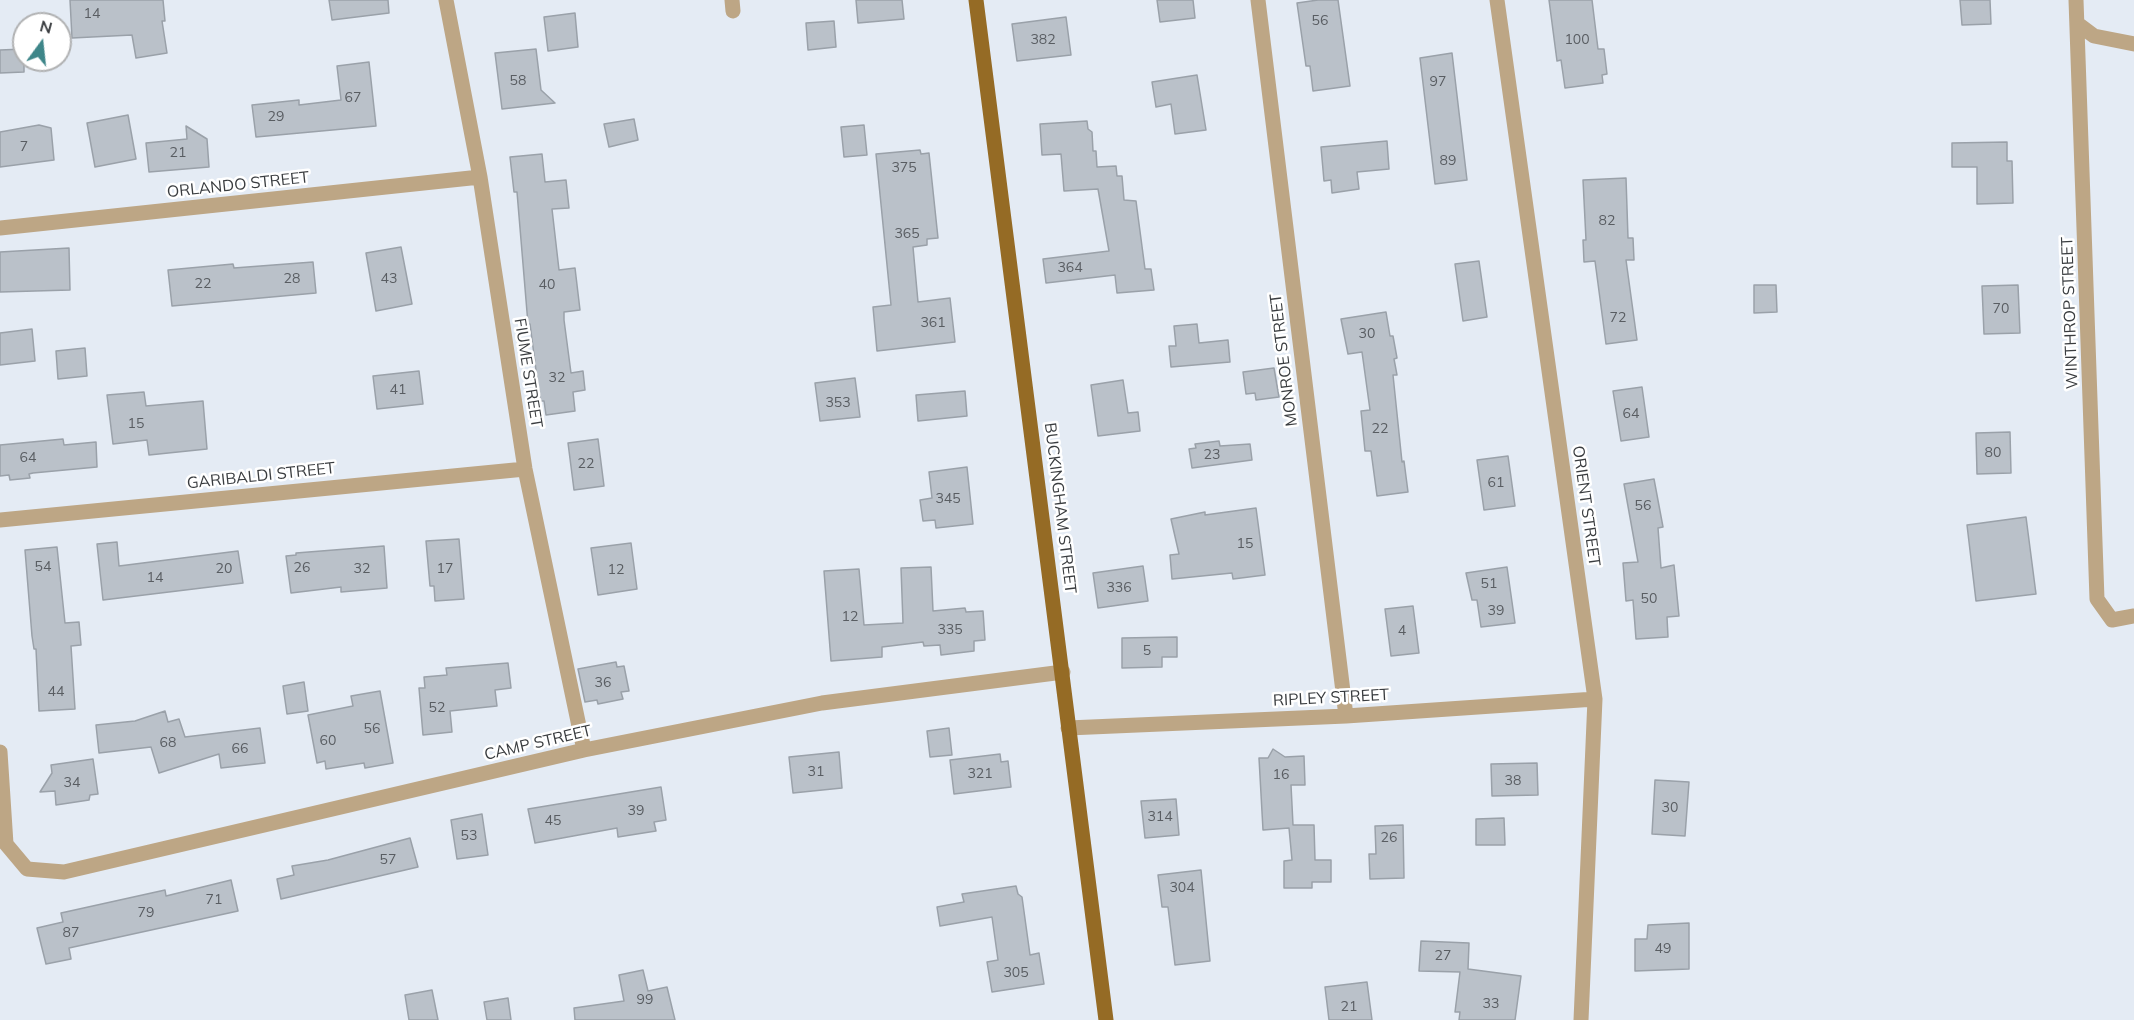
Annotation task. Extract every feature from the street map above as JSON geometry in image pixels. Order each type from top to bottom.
[{"type":"main road","name":"BUCKINGHAM STREET","points":[[976,0],[1106,1020]]},
{"type":"street","name":"FIUME STREET","points":[[446,0],[480,177],[525,469],[584,750]]},
{"type":"street","name":"MONROE STREET","points":[[1258,0],[1346,716]]},
{"type":"street","name":"ORIENT STREET","points":[[1497,0],[1595,699],[1581,1020]]},
{"type":"street","name":"WINTHROP STREET","points":[[2076,0],[2097,599],[2112,620],[2134,616]]},
{"type":"street","points":[[2078,24],[2094,36],[2134,44]]},
{"type":"street","name":"ORLANDO STREET","points":[[0,228],[480,177]]},
{"type":"street","name":"GARIBALDI STREET","points":[[0,520],[525,469]]},
{"type":"street","name":"CAMP STREET","points":[[0,752],[6,844],[27,869],[64,872],[584,750],[822,703],[1063,672]]},
{"type":"street","name":"RIPLEY STREET","points":[[1068,728],[1346,716],[1595,699]]},
{"type":"building","points":[[70,0],[163,0],[165,21],[162,21],[167,53],[136,58],[132,35],[72,38]]},
{"type":"building","points":[[329,0],[388,0],[389,13],[332,20]]},
{"type":"building","points":[[856,0],[902,0],[904,19],[858,23]]},
{"type":"building","points":[[1157,0],[1193,0],[1195,18],[1160,22]]},
{"type":"building","points":[[1338,0],[1350,86],[1313,91],[1310,66],[1306,66],[1297,3]]},
{"type":"building","points":[[1549,0],[1592,0],[1598,49],[1604,49],[1607,74],[1602,75],[1603,83],[1565,88],[1561,60],[1557,61]]},
{"type":"building","points":[[1960,0],[1990,0],[1991,24],[1962,25]]},
{"type":"building","points":[[575,13],[578,47],[548,51],[544,17]]},
{"type":"building","points":[[1066,17],[1071,55],[1017,61],[1012,24]]},
{"type":"building","points":[[834,21],[836,47],[808,50],[806,23]]},
{"type":"building","points":[[536,49],[541,90],[555,103],[502,109],[495,53]]},
{"type":"building","points":[[0,50],[12,50],[12,72],[24,72],[0,73]]},
{"type":"building","points":[[1452,53],[1467,180],[1435,184],[1420,58]]},
{"type":"building","points":[[369,62],[376,126],[256,137],[252,105],[299,100],[299,105],[341,100],[337,66]]},
{"type":"building","points":[[1197,75],[1206,130],[1175,134],[1171,104],[1156,107],[1152,82]]},
{"type":"building","points":[[128,115],[136,159],[95,167],[87,123]]},
{"type":"building","points":[[634,119],[638,140],[609,147],[604,124]]},
{"type":"building","points":[[1087,121],[1088,129],[1092,132],[1097,167],[1116,166],[1117,176],[1122,176],[1124,200],[1136,201],[1145,269],[1151,269],[1154,290],[1117,293],[1115,275],[1046,283],[1043,259],[1109,251],[1098,189],[1064,191],[1061,154],[1042,155],[1040,124]]},
{"type":"building","points":[[39,125],[51,128],[54,160],[0,167],[0,132]]},
{"type":"building","points":[[864,125],[867,155],[844,157],[841,127]]},
{"type":"building","points":[[186,126],[207,139],[209,167],[149,172],[146,143],[187,139]]},
{"type":"building","points":[[1387,141],[1389,169],[1357,172],[1359,189],[1332,193],[1331,180],[1324,181],[1321,147]]},
{"type":"building","points":[[2007,142],[2007,161],[2012,161],[2013,203],[1977,204],[1977,167],[1952,167],[1952,143]]},
{"type":"building","points":[[920,150],[921,154],[929,153],[938,238],[927,239],[927,245],[913,247],[918,302],[950,298],[955,342],[877,351],[873,307],[891,305],[876,154]]},
{"type":"building","points":[[542,154],[545,182],[566,180],[569,208],[552,209],[559,270],[575,268],[580,310],[564,312],[564,320],[571,373],[583,371],[585,390],[573,392],[575,411],[546,415],[544,401],[540,401],[530,324],[528,324],[517,192],[514,192],[510,157]]},
{"type":"building","points":[[1626,178],[1628,238],[1633,238],[1634,260],[1626,260],[1637,340],[1606,344],[1595,261],[1584,262],[1583,240],[1586,240],[1583,180]]},
{"type":"building","points":[[401,247],[412,304],[376,311],[366,253]]},
{"type":"building","points":[[69,248],[70,290],[0,292],[0,252]]},
{"type":"building","points":[[1479,261],[1487,317],[1463,321],[1455,264]]},
{"type":"building","points":[[313,262],[316,293],[172,306],[168,270],[233,264],[234,268]]},
{"type":"building","points":[[1754,285],[1776,285],[1777,312],[1754,313]]},
{"type":"building","points":[[2018,285],[2020,333],[1984,334],[1982,286]]},
{"type":"building","points":[[1386,312],[1397,358],[1394,359],[1397,375],[1393,375],[1402,462],[1404,461],[1408,492],[1377,496],[1371,451],[1365,451],[1361,411],[1370,410],[1362,352],[1348,354],[1341,319]]},
{"type":"building","points":[[1197,324],[1199,343],[1228,340],[1230,362],[1171,367],[1169,346],[1176,346],[1174,326]]},
{"type":"building","points":[[32,329],[35,361],[0,365],[0,333]]},
{"type":"building","points":[[85,348],[87,376],[58,379],[56,351]]},
{"type":"building","points":[[1274,368],[1279,397],[1256,400],[1255,393],[1246,394],[1243,372]]},
{"type":"building","points":[[419,371],[423,404],[377,409],[373,376]]},
{"type":"building","points":[[855,378],[860,417],[820,421],[815,383]]},
{"type":"building","points":[[1123,380],[1128,413],[1138,412],[1140,431],[1098,436],[1091,385]]},
{"type":"building","points":[[1642,387],[1649,437],[1621,441],[1613,391]]},
{"type":"building","points":[[965,391],[967,416],[918,421],[916,395]]},
{"type":"building","points":[[144,392],[146,406],[203,401],[207,449],[149,455],[147,440],[113,444],[107,395]]},
{"type":"building","points":[[2010,432],[2011,473],[1977,474],[1976,433]]},
{"type":"building","points":[[63,439],[64,445],[96,442],[97,467],[33,473],[29,474],[30,478],[10,480],[9,475],[0,476],[0,445]]},
{"type":"building","points":[[598,439],[604,486],[574,490],[568,443]]},
{"type":"building","points":[[1219,441],[1220,446],[1250,444],[1252,460],[1192,468],[1189,449],[1196,448],[1195,444]]},
{"type":"building","points":[[1508,456],[1515,506],[1484,510],[1477,460]]},
{"type":"building","points":[[967,467],[973,524],[936,528],[935,520],[923,521],[920,500],[932,498],[929,472]]},
{"type":"building","points":[[1654,479],[1663,527],[1658,528],[1661,568],[1674,565],[1679,616],[1667,617],[1668,637],[1636,639],[1633,600],[1626,601],[1623,563],[1638,562],[1624,484]]},
{"type":"building","points":[[1256,508],[1265,575],[1233,579],[1232,573],[1172,579],[1170,555],[1179,554],[1171,519],[1205,512],[1205,515]]},
{"type":"building","points":[[2026,517],[2036,594],[1976,601],[1967,525]]},
{"type":"building","points":[[459,539],[464,599],[435,601],[434,586],[430,586],[426,541]]},
{"type":"building","points":[[117,542],[119,566],[238,551],[243,583],[103,600],[97,544]]},
{"type":"building","points":[[631,543],[637,589],[598,595],[591,548]]},
{"type":"building","points":[[384,546],[387,588],[341,592],[341,587],[291,593],[286,556],[296,555],[296,553]]},
{"type":"building","points":[[57,547],[65,623],[79,622],[81,645],[71,646],[75,709],[39,711],[36,649],[34,649],[32,636],[25,550]]},
{"type":"building","points":[[1143,566],[1148,601],[1098,608],[1093,573]]},
{"type":"building","points":[[931,567],[933,611],[965,608],[966,612],[983,611],[985,640],[974,641],[974,651],[941,655],[940,645],[924,646],[923,642],[882,647],[882,657],[831,661],[824,571],[859,569],[864,625],[903,623],[901,568]]},
{"type":"building","points":[[1507,567],[1515,623],[1481,627],[1477,600],[1472,600],[1466,573]]},
{"type":"building","points":[[1413,606],[1419,653],[1391,656],[1385,609]]},
{"type":"building","points":[[1177,637],[1177,657],[1162,657],[1162,667],[1122,668],[1122,638]]},
{"type":"building","points":[[616,662],[617,667],[624,666],[629,691],[621,692],[623,699],[598,704],[597,700],[585,702],[578,669]]},
{"type":"building","points":[[508,663],[511,688],[495,690],[497,706],[450,711],[452,732],[423,735],[419,688],[425,688],[424,677],[447,675],[446,668]]},
{"type":"building","points":[[304,682],[308,711],[287,714],[283,686]]},
{"type":"building","points":[[380,691],[393,763],[365,768],[364,763],[326,769],[325,761],[317,763],[308,715],[353,706],[351,696]]},
{"type":"building","points":[[165,711],[168,722],[179,719],[185,737],[260,728],[265,763],[221,768],[219,754],[159,773],[151,747],[99,753],[96,725],[135,721]]},
{"type":"building","points":[[949,728],[952,755],[930,757],[927,731]]},
{"type":"building","points":[[1273,749],[1285,757],[1304,756],[1305,785],[1291,785],[1293,825],[1314,825],[1315,860],[1331,860],[1331,882],[1312,882],[1312,888],[1284,888],[1284,861],[1292,860],[1289,828],[1263,830],[1259,758],[1268,758]]},
{"type":"building","points":[[839,752],[842,788],[793,793],[789,757]]},
{"type":"building","points":[[1000,754],[1001,762],[1008,761],[1011,787],[954,794],[950,760]]},
{"type":"building","points":[[93,759],[98,794],[90,795],[89,800],[56,805],[55,791],[40,792],[52,773],[51,765]]},
{"type":"building","points":[[1537,763],[1538,795],[1492,796],[1491,764]]},
{"type":"building","points":[[1655,780],[1689,782],[1685,836],[1652,834]]},
{"type":"building","points":[[661,787],[666,820],[654,822],[656,831],[618,837],[617,828],[535,843],[528,809]]},
{"type":"building","points":[[1176,799],[1179,835],[1145,838],[1141,801]]},
{"type":"building","points":[[482,814],[488,855],[457,859],[451,820]]},
{"type":"building","points":[[1504,818],[1505,845],[1476,845],[1476,819]]},
{"type":"building","points":[[1403,825],[1404,878],[1370,879],[1369,854],[1376,854],[1375,826]]},
{"type":"building","points":[[410,838],[418,867],[281,899],[277,879],[294,875],[292,866],[328,860]]},
{"type":"building","points":[[1201,870],[1210,961],[1175,965],[1168,907],[1162,907],[1158,875]]},
{"type":"building","points":[[231,880],[238,911],[69,948],[71,959],[46,964],[37,928],[63,922],[61,913],[165,890],[166,896]]},
{"type":"building","points":[[1016,886],[1018,894],[1022,897],[1030,955],[1039,953],[1044,984],[992,992],[987,962],[998,960],[992,917],[940,926],[937,907],[964,902],[962,894]]},
{"type":"building","points":[[1689,923],[1689,969],[1635,971],[1635,939],[1647,939],[1648,925]]},
{"type":"building","points":[[1421,941],[1469,943],[1468,969],[1521,976],[1515,1020],[1459,1020],[1460,1012],[1455,1012],[1460,972],[1419,971]]},
{"type":"building","points":[[643,970],[648,991],[667,987],[675,1020],[575,1020],[574,1008],[624,1001],[619,975]]},
{"type":"building","points":[[1367,982],[1372,1020],[1329,1020],[1325,987]]},
{"type":"building","points":[[432,990],[438,1020],[409,1020],[405,995]]},
{"type":"building","points":[[508,998],[511,1020],[487,1020],[484,1002]]}]
